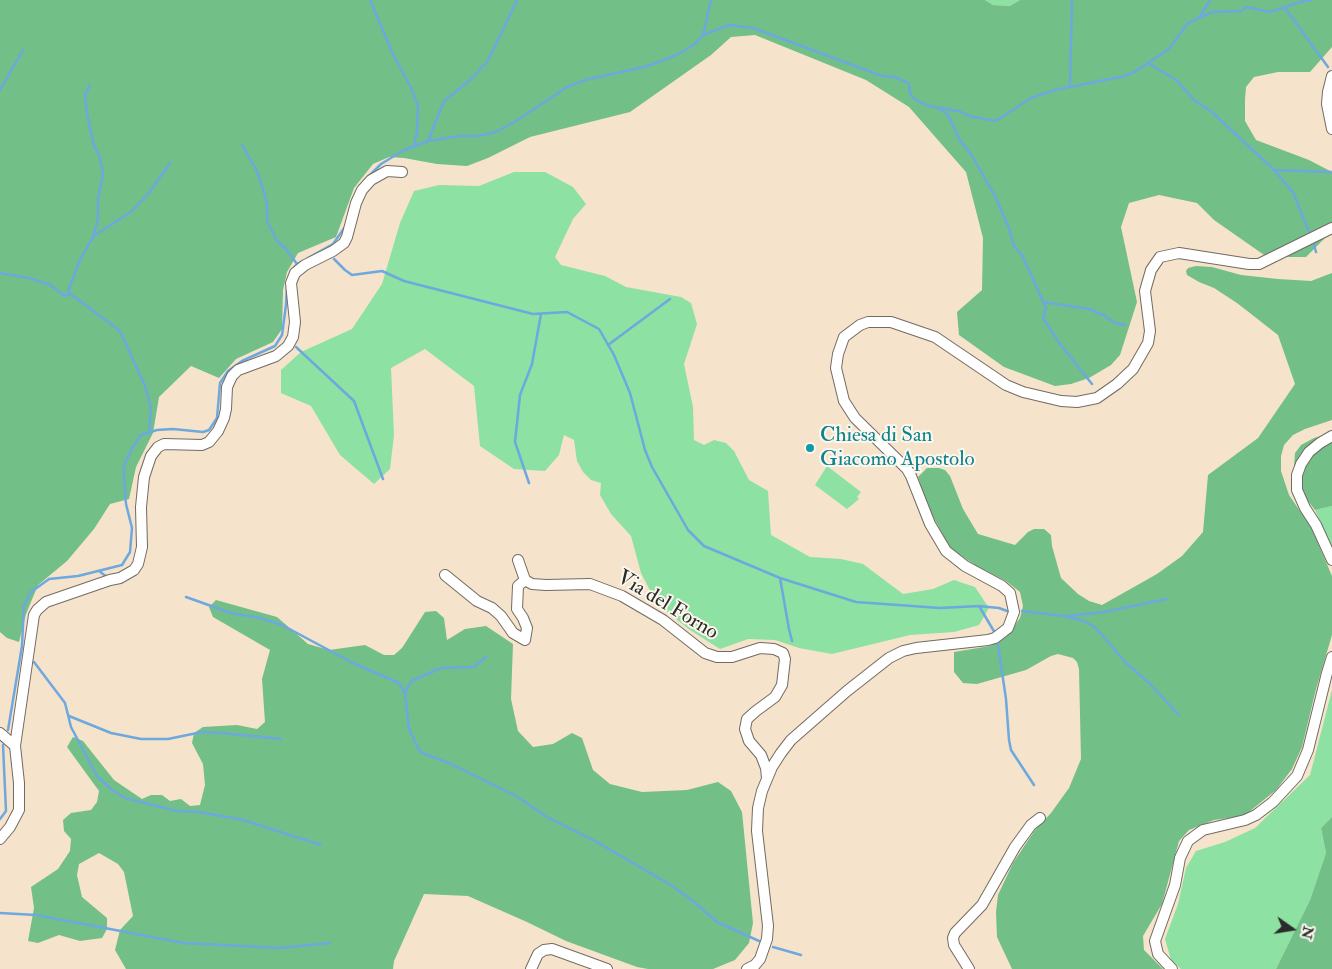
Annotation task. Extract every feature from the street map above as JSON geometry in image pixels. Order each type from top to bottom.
[{"type":"street","points":[[1332,76],[1327,104],[1332,129]]},
{"type":"street","points":[[0,839],[10,827],[19,810],[19,783],[15,746],[34,615],[37,610],[46,602],[120,578],[134,570],[138,564],[142,547],[140,507],[144,477],[151,456],[158,447],[164,444],[202,445],[209,442],[218,431],[224,418],[227,387],[232,376],[238,370],[276,356],[288,346],[293,337],[295,322],[291,283],[295,273],[305,264],[332,252],[344,243],[356,203],[362,190],[371,180],[387,171],[402,172]]},
{"type":"street","points":[[747,969],[755,965],[760,959],[768,939],[757,831],[760,801],[767,780],[780,753],[791,740],[847,691],[889,658],[903,651],[916,648],[995,638],[1008,628],[1014,612],[1010,593],[1002,586],[965,566],[946,551],[930,524],[911,476],[855,418],[844,401],[836,368],[840,344],[844,337],[860,325],[868,322],[891,322],[935,337],[1006,385],[1023,392],[1061,401],[1077,402],[1097,398],[1117,384],[1133,368],[1148,343],[1150,330],[1145,291],[1151,270],[1160,257],[1179,253],[1259,264],[1332,228]]},
{"type":"street","points":[[1332,436],[1309,452],[1301,464],[1297,475],[1297,490],[1332,560]]},
{"type":"street","points":[[445,575],[477,601],[492,608],[501,616],[513,633],[525,640],[527,628],[524,618],[517,609],[518,586],[525,580],[518,560]]},
{"type":"street","name":"Via del Forno","points":[[525,580],[532,584],[546,585],[590,584],[622,596],[663,620],[705,653],[717,658],[732,657],[760,648],[774,649],[783,653],[786,660],[782,685],[775,697],[756,710],[747,719],[745,728],[748,741],[761,755],[766,768],[767,780]]},
{"type":"street","points":[[1172,969],[1158,954],[1155,941],[1175,885],[1180,858],[1188,841],[1203,830],[1245,820],[1256,815],[1273,802],[1297,776],[1308,750],[1320,697],[1332,657]]},
{"type":"street","points":[[0,733],[15,746]]},
{"type":"street","points":[[968,969],[954,945],[953,938],[955,933],[982,905],[1015,847],[1031,825],[1040,818]]},
{"type":"street","points":[[531,969],[538,954],[544,950],[552,949],[607,969]]},
{"type":"green space","points":[[0,0],[985,0],[993,5],[1010,6],[1020,0],[1332,0],[1332,47],[1310,72],[1278,72],[1254,77],[1246,87],[1245,121],[1256,140],[1309,160],[1332,172],[1332,227],[1327,236],[1306,257],[1267,257],[1214,220],[1197,203],[1159,195],[1129,203],[1121,227],[1137,302],[1120,355],[1111,365],[1089,378],[1071,384],[1055,386],[1004,367],[959,335],[957,312],[982,290],[983,238],[966,172],[909,107],[866,80],[755,35],[731,37],[711,55],[630,112],[530,137],[488,158],[467,166],[389,157],[373,164],[354,188],[336,237],[298,253],[287,272],[283,290],[282,329],[273,342],[236,359],[219,378],[191,366],[159,397],[153,433],[136,467],[129,499],[110,504],[94,529],[67,561],[38,585],[26,614],[19,642],[7,638],[0,632]]},
{"type":"green space","points":[[985,0],[1020,0],[1010,6],[993,5]]},
{"type":"green space","points":[[514,172],[545,172],[573,187],[586,204],[573,219],[555,257],[561,265],[605,276],[626,287],[681,297],[691,303],[697,324],[684,364],[693,407],[694,440],[704,445],[714,440],[726,443],[734,451],[749,480],[768,491],[771,535],[810,557],[841,559],[863,564],[903,594],[933,589],[954,580],[975,587],[989,608],[979,625],[954,632],[910,635],[832,654],[799,648],[775,640],[748,639],[720,649],[690,630],[657,604],[641,573],[631,536],[611,514],[600,495],[601,483],[591,480],[583,472],[577,461],[574,440],[564,435],[559,455],[545,471],[514,469],[480,446],[474,386],[425,349],[391,368],[394,435],[390,469],[374,484],[340,455],[311,406],[281,393],[281,370],[301,352],[352,329],[382,284],[400,223],[414,191],[439,185],[479,186]]},
{"type":"green space","points":[[1196,266],[1212,267],[1241,275],[1311,281],[1332,273],[1332,420],[1293,435],[1284,445],[1281,456],[1281,471],[1289,495],[1311,527],[1332,576],[1332,635],[1302,747],[1292,769],[1276,790],[1244,816],[1214,820],[1189,830],[1179,841],[1162,904],[1143,936],[1144,950],[1163,969],[1012,969],[997,937],[996,912],[998,895],[1013,863],[1035,830],[1051,813],[1069,788],[1081,759],[1079,669],[1077,662],[1073,658],[1058,654],[1026,670],[977,684],[963,683],[954,672],[954,652],[990,646],[1006,637],[1020,618],[1023,606],[1020,592],[1006,581],[978,567],[950,548],[929,509],[918,477],[927,468],[945,470],[950,476],[963,509],[978,534],[1015,545],[1028,532],[1034,529],[1044,529],[1051,535],[1052,546],[1061,578],[1078,594],[1089,601],[1102,605],[1157,574],[1182,556],[1203,532],[1208,475],[1258,438],[1295,384],[1278,335],[1237,303],[1214,288],[1187,275],[1186,271],[1188,268]]},
{"type":"green space","points":[[1332,433],[1332,506],[1315,510],[1304,496],[1297,481],[1294,466],[1295,453],[1301,445],[1314,438]]},
{"type":"green space","points":[[827,466],[861,492],[857,497],[859,499],[847,509],[815,485]]},
{"type":"green space","points":[[1332,506],[1332,546],[1315,510]]},
{"type":"green space","points":[[216,600],[277,617],[308,644],[329,650],[365,645],[384,655],[394,655],[402,648],[425,612],[436,611],[444,618],[447,640],[465,629],[486,626],[513,644],[511,699],[518,731],[533,747],[553,744],[572,733],[582,738],[593,770],[610,784],[642,792],[687,790],[718,782],[731,791],[742,812],[753,923],[749,943],[735,960],[713,969],[648,969],[637,967],[566,941],[468,896],[424,894],[394,961],[393,969],[126,969],[115,950],[120,930],[133,916],[124,872],[118,864],[99,853],[79,864],[77,875],[82,897],[107,918],[107,929],[102,938],[80,941],[59,935],[38,943],[28,941],[34,908],[31,887],[58,869],[70,851],[71,839],[64,831],[63,820],[71,813],[91,810],[97,802],[99,791],[67,747],[73,737],[83,741],[114,780],[142,799],[151,795],[162,795],[170,801],[181,799],[190,806],[200,805],[205,785],[203,764],[192,743],[194,733],[203,727],[237,725],[257,729],[265,722],[262,679],[270,650],[213,617],[209,607]]},
{"type":"green space","points":[[1332,690],[1332,817],[1321,828],[1326,853],[1310,900],[1276,969],[1181,969],[1171,960],[1165,939],[1178,904],[1186,868],[1196,851],[1225,842],[1255,828],[1310,775]]},
{"type":"green space","points":[[1332,817],[1332,969],[1276,969],[1310,900],[1326,853],[1321,828]]},
{"type":"waterway","points":[[370,0],[418,106],[414,147]]},
{"type":"waterway","points":[[428,141],[444,101],[469,81],[488,61],[517,0]]},
{"type":"waterway","points":[[368,177],[381,164],[404,150],[428,141],[459,136],[478,136],[496,132],[567,87],[585,80],[648,66],[679,54],[696,43],[703,35],[711,0]]},
{"type":"waterway","points":[[1070,86],[1072,0]]},
{"type":"waterway","points":[[1200,16],[1210,0]]},
{"type":"waterway","points":[[703,35],[729,25],[753,28],[882,76],[894,77],[904,81],[909,84],[910,93],[913,98],[928,106],[959,111],[969,116],[996,121],[1031,98],[1055,90],[1125,76],[1136,71],[1169,49],[1188,23],[1212,12],[1241,11],[1247,7],[1270,12],[1311,0]]},
{"type":"waterway","points":[[1285,8],[1328,67]]},
{"type":"waterway","points":[[0,90],[23,50]]},
{"type":"waterway","points":[[1148,63],[1176,80],[1194,100],[1212,112],[1274,170],[1293,192],[1309,232]]},
{"type":"waterway","points":[[90,85],[85,95],[87,114],[103,174],[98,199],[98,219],[93,237],[79,262],[68,292],[120,331],[145,386],[151,408],[149,433]]},
{"type":"waterway","points":[[939,108],[949,116],[959,139],[971,154],[995,196],[1009,228],[1014,246],[1022,255],[1046,308],[1043,318],[1060,344],[1092,384]]},
{"type":"waterway","points":[[242,145],[257,171],[263,189],[267,203],[267,221],[277,241],[286,249],[297,264]]},
{"type":"waterway","points":[[94,236],[132,211],[149,193],[170,163]]},
{"type":"waterway","points":[[1274,170],[1332,172]]},
{"type":"waterway","points":[[308,258],[333,244],[345,227]]},
{"type":"waterway","points":[[1314,245],[1316,252]]},
{"type":"waterway","points":[[334,259],[352,275],[382,271],[404,281],[533,314],[567,312],[599,329],[614,355],[630,393],[645,450],[652,467],[688,530],[704,546],[780,578],[856,602],[940,608],[979,606],[999,608],[1007,611]]},
{"type":"waterway","points":[[291,271],[297,264],[303,261]]},
{"type":"waterway","points":[[0,273],[29,278],[51,285],[64,296],[71,294]]},
{"type":"waterway","points":[[8,730],[22,646],[24,605],[31,592],[49,579],[78,576],[122,565],[130,552],[132,528],[126,504],[124,465],[132,448],[141,435],[157,430],[173,429],[203,432],[209,430],[217,418],[220,383],[228,371],[242,361],[275,346],[282,335],[287,286]]},
{"type":"waterway","points":[[608,345],[670,299]]},
{"type":"waterway","points":[[1043,302],[1089,309],[1115,323],[1125,325]]},
{"type":"waterway","points":[[529,483],[515,442],[520,395],[532,364],[541,314]]},
{"type":"waterway","points":[[296,347],[354,401],[383,479]]},
{"type":"waterway","points":[[99,571],[107,577]]},
{"type":"waterway","points":[[780,578],[792,641]]},
{"type":"waterway","points":[[186,597],[231,613],[260,618],[282,625],[351,662],[399,683],[405,693],[409,729],[422,753],[449,763],[516,796],[547,817],[595,841],[671,885],[717,922],[759,941]]},
{"type":"waterway","points":[[1068,616],[1104,612],[1167,599]]},
{"type":"waterway","points":[[979,606],[995,633]]},
{"type":"waterway","points":[[1022,611],[1064,616],[1084,621],[1096,628],[1126,663],[1150,684],[1179,715]]},
{"type":"waterway","points":[[998,645],[1011,750],[1034,785]]},
{"type":"waterway","points":[[405,693],[411,681],[441,668],[474,667],[486,657]]},
{"type":"waterway","points":[[34,662],[65,703],[71,727],[97,776],[112,790],[125,798],[177,811],[199,812],[243,820],[321,845]]},
{"type":"waterway","points":[[69,716],[111,733],[141,739],[168,739],[202,732],[281,739]]},
{"type":"waterway","points":[[0,819],[6,811],[3,745]]},
{"type":"waterway","points":[[0,913],[36,915],[184,943],[279,948],[330,943]]},
{"type":"waterway","points":[[773,947],[801,955]]},
{"type":"place","name":"Chiesa di San Giacomo Apostolo","points":[[810,448]]}]
